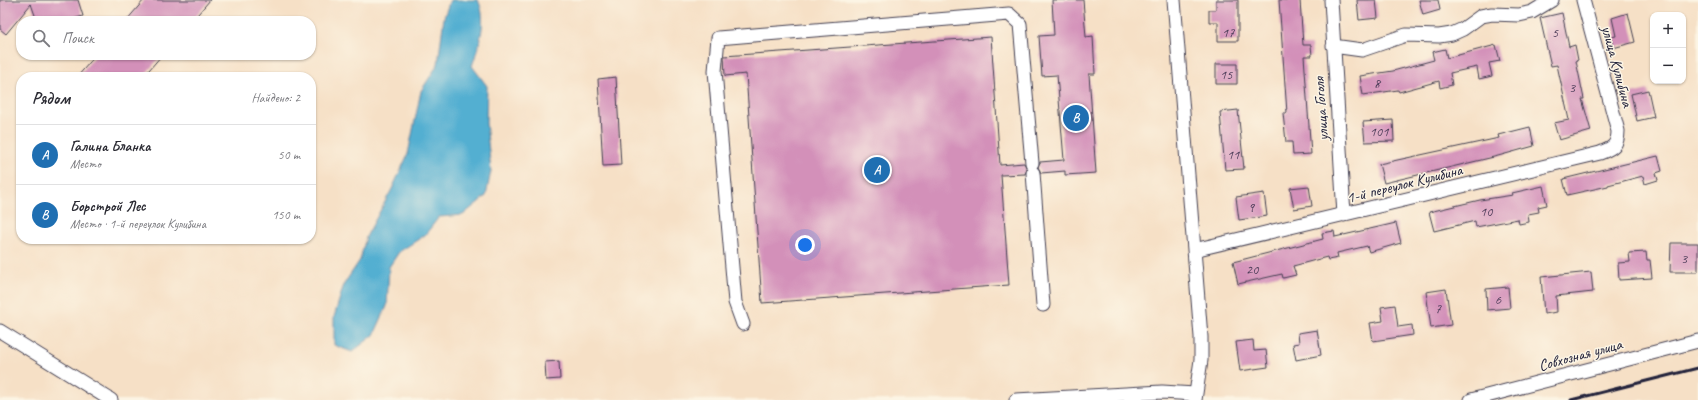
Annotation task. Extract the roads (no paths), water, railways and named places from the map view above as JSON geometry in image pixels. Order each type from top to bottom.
[{"type":"street","points":[[1016,400],[1162,392],[1195,397],[1201,352],[1174,0]]},
{"type":"street","name":"улица Гоголя","points":[[1331,0],[1344,215]]},
{"type":"street","points":[[1333,46],[1362,50],[1406,35],[1439,36],[1452,34],[1463,29],[1481,16],[1492,14],[1519,15],[1532,12],[1552,0]]},
{"type":"street","name":"улица Кулибина","points":[[1583,0],[1618,130],[1618,140]]},
{"type":"street","points":[[743,324],[735,302],[715,71],[718,38],[1009,14],[1020,24],[1043,305]]},
{"type":"street","name":"1-й переулок Кулибина","points":[[1194,250],[1600,153],[1615,146],[1618,140]]},
{"type":"street","points":[[0,331],[107,399]]},
{"type":"street","name":"Совхозная улица","points":[[1471,400],[1698,341]]},
{"type":"water","points":[[450,0],[478,0],[481,8],[481,33],[472,66],[487,86],[486,123],[491,171],[486,196],[463,215],[439,217],[425,235],[399,252],[389,267],[387,306],[374,335],[352,352],[334,345],[334,317],[344,284],[360,260],[366,237],[392,189],[408,154],[421,91],[438,64],[444,17]]},
{"type":"railway","points":[[1571,400],[1698,368]]},
{"type":"place","name":"Борстрой Лес","points":[[1076,118]]},
{"type":"place","name":"Галина Бланка","points":[[877,170]]}]
